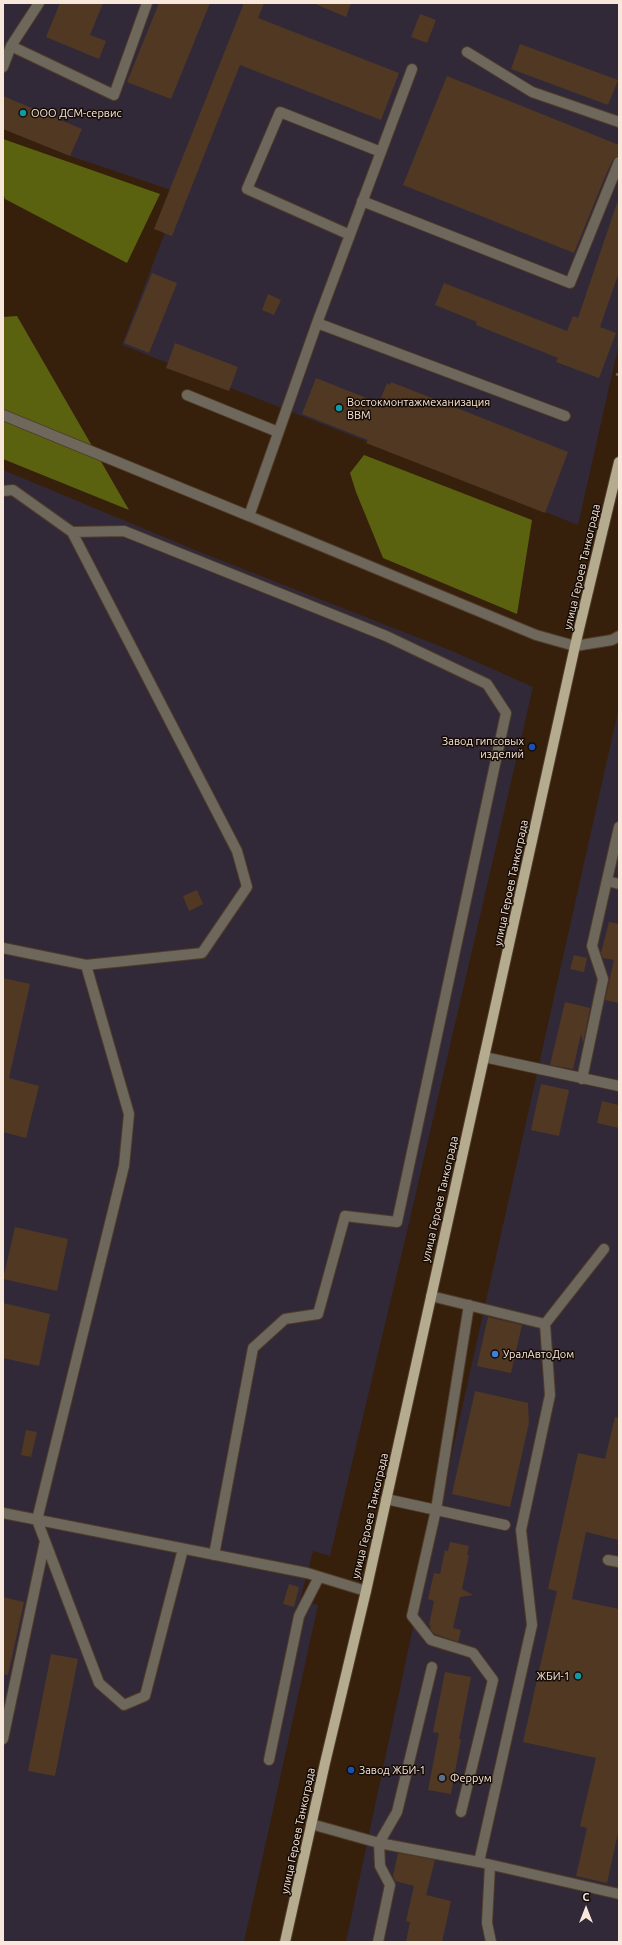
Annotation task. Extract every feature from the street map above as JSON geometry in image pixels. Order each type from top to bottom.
[{"type":"main road","name":"улица Героев Танкограда","points":[[285,1942],[366,1590],[575,646],[619,462]]},
{"type":"lane","points":[[3,67],[11,46],[39,3]]},
{"type":"lane","points":[[11,46],[114,95],[147,3]]},
{"type":"lane","points":[[467,52],[532,92],[619,122]]},
{"type":"lane","points":[[249,516],[317,324],[412,69]]},
{"type":"lane","points":[[350,235],[247,189],[280,112],[381,152]]},
{"type":"lane","points":[[362,202],[570,283],[619,162]]},
{"type":"lane","points":[[317,324],[565,416]]},
{"type":"lane","points":[[187,395],[278,432]]},
{"type":"lane","points":[[3,415],[536,635],[575,646],[616,639]]},
{"type":"lane","points":[[3,491],[14,490],[72,532],[237,851],[247,887],[202,953],[86,965],[3,948]]},
{"type":"lane","points":[[72,532],[124,531],[386,636],[487,684],[506,713],[397,1222],[345,1216],[318,1314],[285,1319],[253,1348],[214,1555]]},
{"type":"lane","points":[[582,1079],[603,979],[592,946],[619,827]]},
{"type":"lane","points":[[607,881],[619,884]]},
{"type":"lane","points":[[86,965],[129,1114],[124,1166],[37,1520],[99,1683],[124,1705],[146,1696],[183,1549]]},
{"type":"lane","points":[[484,1058],[619,1086]]},
{"type":"lane","points":[[479,1862],[532,1625],[520,1530],[550,1395],[546,1324],[604,1249]]},
{"type":"lane","points":[[431,1296],[546,1324]]},
{"type":"lane","points":[[462,1812],[493,1680],[473,1653],[431,1640],[412,1616],[436,1510],[469,1305]]},
{"type":"lane","points":[[386,1499],[505,1525]]},
{"type":"lane","points":[[3,1513],[319,1577],[366,1590]]},
{"type":"lane","points":[[3,1738],[45,1541]]},
{"type":"lane","points":[[608,1560],[619,1562]]},
{"type":"lane","points":[[269,1760],[299,1616],[319,1577]]},
{"type":"lane","points":[[378,1942],[390,1885],[380,1866],[379,1843],[397,1812],[432,1667]]},
{"type":"lane","points":[[311,1824],[379,1843],[479,1862],[619,1894]]},
{"type":"lane","points":[[490,1865],[487,1923],[491,1942]]},
{"type":"shaded area","points":[[3,3],[619,3],[619,343],[578,525],[122,345],[180,193],[70,156],[3,129]]},
{"type":"shaded area","points":[[3,470],[200,552],[452,651],[533,687],[330,1556],[313,1551],[300,1600],[318,1605],[244,1942],[3,1942]]},
{"type":"shaded area","points":[[619,707],[619,1942],[346,1942],[415,1618]]},
{"type":"green space","points":[[3,139],[160,194],[127,263],[5,199],[3,192]]},
{"type":"green space","points":[[17,316],[129,510],[3,459],[3,317]]},
{"type":"green space","points":[[364,455],[532,520],[517,614],[383,558],[356,492],[350,473]]},
{"type":"building","points":[[60,3],[103,3],[90,35],[106,41],[99,59],[46,37]]},
{"type":"building","points":[[159,3],[210,3],[171,99],[127,82]]},
{"type":"building","points":[[244,3],[264,3],[258,18],[399,73],[381,120],[240,65],[172,236],[154,229]]},
{"type":"building","points":[[313,3],[351,3],[346,17]]},
{"type":"building","points":[[420,14],[436,20],[427,43],[411,37]]},
{"type":"building","points":[[520,44],[618,80],[608,105],[511,69]]},
{"type":"building","points":[[447,76],[619,145],[619,156],[613,159],[574,253],[403,185]]},
{"type":"building","name":"ООО ДСМ-сервис","points":[[3,96],[82,129],[70,156],[3,129]]},
{"type":"building","points":[[617,203],[619,203],[619,272],[600,327],[616,333],[599,378],[556,362],[558,358],[476,325],[477,322],[435,305],[444,283],[567,331],[573,316],[578,318]]},
{"type":"building","points":[[152,273],[177,283],[149,353],[124,343]]},
{"type":"building","points":[[268,294],[281,300],[274,315],[262,310]]},
{"type":"building","points":[[175,343],[238,367],[229,391],[166,368]]},
{"type":"building","points":[[316,378],[379,403],[387,383],[390,385],[391,382],[568,452],[545,513],[366,443],[368,440],[302,414]]},
{"type":"building","points":[[197,890],[203,904],[189,911],[183,896]]},
{"type":"building","points":[[609,922],[619,924],[619,1003],[605,1000],[614,960],[603,958],[601,953]]},
{"type":"building","points":[[574,955],[587,958],[584,972],[570,969]]},
{"type":"building","points":[[3,978],[30,984],[9,1078],[39,1086],[26,1138],[3,1132]]},
{"type":"building","points":[[565,1002],[590,1008],[583,1043],[581,1034],[573,1069],[550,1065]]},
{"type":"building","points":[[541,1084],[569,1090],[559,1136],[531,1130]]},
{"type":"building","points":[[602,1101],[619,1105],[619,1128],[597,1123]]},
{"type":"building","points":[[15,1227],[68,1239],[57,1291],[3,1279]]},
{"type":"building","points":[[3,1303],[50,1314],[39,1366],[3,1358]]},
{"type":"building","points":[[488,1317],[522,1325],[511,1373],[477,1366]]},
{"type":"building","points":[[475,1391],[528,1403],[529,1423],[510,1507],[452,1494]]},
{"type":"building","name":"ЖБИ-1","points":[[615,1417],[619,1418],[619,1540],[586,1532],[572,1599],[619,1609],[619,1828],[607,1883],[576,1876],[587,1828],[580,1826],[596,1758],[523,1742],[557,1591],[548,1589],[578,1453],[605,1459]]},
{"type":"building","points":[[26,1430],[37,1432],[31,1457],[21,1455]]},
{"type":"building","points":[[450,1542],[469,1546],[467,1555],[469,1555],[462,1589],[473,1595],[460,1597],[453,1628],[461,1630],[458,1642],[435,1634],[430,1629],[431,1626],[429,1625],[434,1601],[428,1599],[434,1573],[440,1574],[445,1550],[448,1551]]},
{"type":"building","points":[[289,1584],[299,1587],[294,1607],[283,1604]]},
{"type":"building","points":[[3,1597],[24,1602],[8,1675],[3,1674]]},
{"type":"building","points":[[51,1654],[78,1659],[55,1776],[28,1771]]},
{"type":"building","points":[[445,1672],[471,1677],[459,1739],[461,1739],[451,1794],[428,1790],[439,1733],[433,1732]]},
{"type":"building","points":[[398,1853],[435,1860],[426,1895],[451,1901],[442,1942],[406,1942],[410,1922],[406,1921],[414,1886],[395,1881],[393,1876]]},
{"type":"place","name":"ООО ДСМ-сервис","points":[[23,113]]},
{"type":"place","name":"Востокмонтажмеханизация ВВМ","points":[[339,408]]},
{"type":"place","name":"Завод гипсовых изделий","points":[[532,747]]},
{"type":"place","name":"УралАвтоДом","points":[[495,1354]]},
{"type":"place","name":"ЖБИ-1","points":[[578,1676]]},
{"type":"place","name":"Завод ЖБИ-1","points":[[351,1770]]},
{"type":"place","name":"Феррум","points":[[442,1778]]}]
